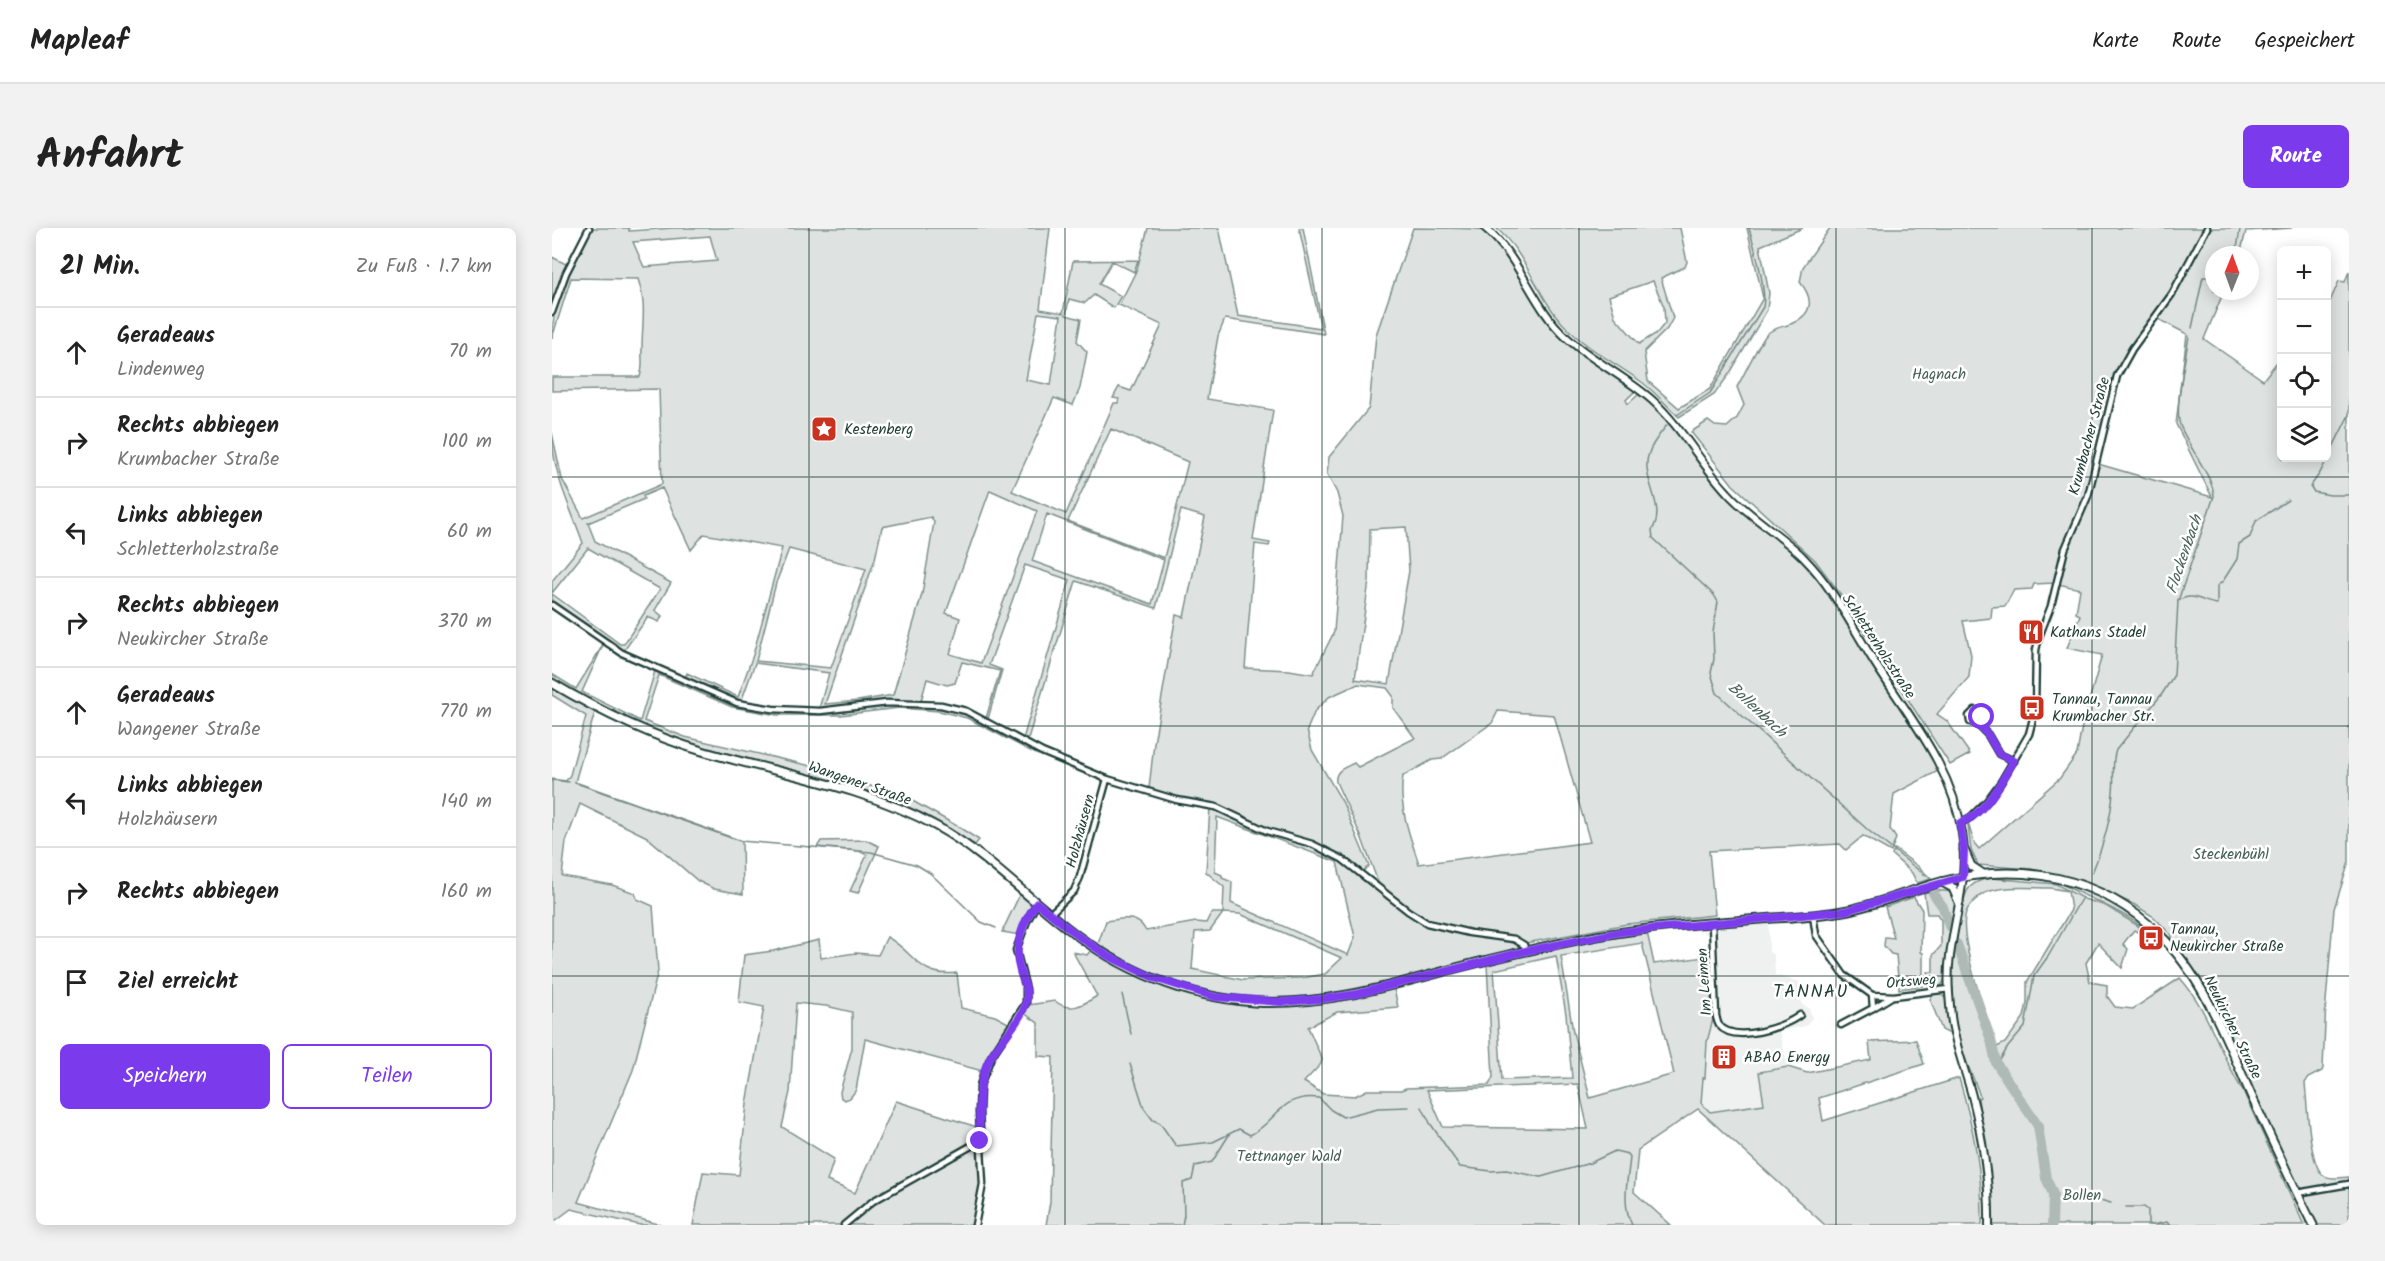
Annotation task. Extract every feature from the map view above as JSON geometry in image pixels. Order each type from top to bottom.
[{"type":"main road","name":"Wangener Straße","points":[[552,683],[625,722],[674,742],[838,787],[906,811],[970,847],[1050,914],[1108,956],[1134,970],[1191,991],[1245,1001],[1294,1002],[1346,996],[1526,951],[1599,936],[1655,928]]},
{"type":"main road","points":[[1964,850],[1971,867],[1983,874]]},
{"type":"main road","name":"Neukircher Straße","points":[[1655,928],[1813,915],[1859,908],[1942,882],[1983,874],[2025,872],[2075,882],[2124,905],[2164,938],[2187,967],[2208,1002],[2313,1225]]},
{"type":"main road","points":[[1942,882],[1953,888],[1959,902]]},
{"type":"street","points":[[552,312],[566,273],[589,228]]},
{"type":"street","name":"Schletterholzstraße","points":[[1485,228],[1510,254],[1536,299],[1557,329],[1580,349],[1653,401],[1675,424],[1733,499],[1804,558],[1824,583],[1941,765],[1951,789],[1964,850],[1963,877],[1950,954],[1949,989],[1953,1033],[1972,1097],[1984,1164],[1989,1225]]},
{"type":"street","name":"Krumbacher Straße","points":[[1960,823],[1971,817],[1987,801],[2029,734],[2035,711],[2036,650],[2039,637],[2051,606],[2068,540],[2088,496],[2117,376],[2132,349],[2172,294],[2207,228]]},
{"type":"street","name":"Holzhäusern","points":[[552,604],[622,653],[672,673],[715,696],[737,704],[773,709],[820,711],[887,703],[941,705],[966,711],[1042,752],[1107,779],[1177,800],[1216,807],[1267,831],[1312,844],[1342,859],[1408,911],[1427,923],[1459,931],[1514,939],[1524,945],[1526,951]]},
{"type":"street","points":[[1977,724],[1988,735],[1999,754],[2014,761]]},
{"type":"street","name":"Holzhäusern","points":[[1050,914],[1077,885],[1107,779]]},
{"type":"street","points":[[975,1225],[983,1184],[980,1095],[985,1069],[1026,1003],[1027,994],[1016,950],[1024,927],[1037,903]]},
{"type":"street","name":"Ortsweg","points":[[1813,915],[1816,935],[1839,969],[1858,987],[1872,995],[1894,996],[1949,989]]},
{"type":"street","name":"Im Leimen","points":[[1712,923],[1716,1016],[1719,1025],[1730,1032],[1739,1033],[1766,1030],[1783,1026],[1800,1015]]},
{"type":"street","points":[[1872,995],[1873,1008]]},
{"type":"street","points":[[1841,1024],[1894,996]]},
{"type":"street","points":[[844,1225],[873,1201],[980,1141]]},
{"type":"street","points":[[2297,1193],[2349,1184]]},
{"type":"shaded area","points":[[1769,922],[1769,952],[1774,955],[1775,975],[1800,982],[1802,1005],[1809,1008],[1812,1018],[1806,1026],[1779,1031],[1788,1067],[1759,1072],[1764,1104],[1710,1112],[1701,1103],[1707,1042],[1713,1019],[1711,940],[1701,928]]},
{"type":"green space","points":[[591,228],[629,228],[629,231],[674,228],[1050,228],[1040,309],[1063,313],[1073,261],[1138,260],[1134,272],[1112,261],[1099,284],[1121,296],[1114,308],[1094,295],[1085,303],[1069,299],[1066,315],[1081,319],[1077,341],[1087,352],[1080,388],[1073,405],[1054,398],[1012,491],[1066,514],[1114,403],[1118,403],[1119,399],[1113,398],[1119,387],[1131,391],[1162,325],[1119,305],[1137,269],[1148,228],[1219,228],[1238,316],[1321,328],[1299,228],[1303,228],[1324,334],[1225,319],[1218,336],[1207,399],[1273,410],[1253,540],[1270,543],[1269,546],[1255,544],[1245,668],[1289,670],[1313,674],[1334,632],[1343,516],[1337,493],[1327,474],[1329,457],[1369,408],[1376,335],[1413,228],[1482,230],[1503,248],[1512,260],[1540,311],[1557,333],[1578,352],[1636,390],[1626,400],[1628,404],[1640,393],[1672,425],[1731,501],[1804,561],[1823,585],[1940,770],[1894,794],[1890,829],[1896,838],[1891,852],[1863,836],[1846,850],[1840,844],[1709,851],[1715,915],[1627,924],[1526,943],[1517,938],[1465,931],[1427,921],[1379,885],[1361,836],[1336,782],[1337,775],[1344,768],[1354,763],[1358,767],[1415,738],[1393,708],[1393,696],[1387,688],[1358,684],[1329,697],[1315,711],[1307,730],[1312,750],[1343,803],[1369,866],[1363,871],[1328,849],[1260,826],[1220,806],[1179,799],[1149,789],[1154,743],[1176,615],[1184,617],[1205,517],[1181,510],[1156,608],[1076,581],[1027,742],[1023,739],[1070,580],[1025,565],[989,665],[1002,670],[988,719],[986,718],[1000,671],[962,662],[955,683],[947,685],[927,679],[921,701],[894,701],[819,709],[829,673],[755,663],[741,702],[737,701],[685,678],[687,673],[738,697],[753,655],[782,548],[704,534],[691,550],[662,488],[643,496],[644,499],[588,523],[595,541],[671,583],[655,610],[662,616],[659,622],[648,617],[623,652],[552,602],[552,594],[620,644],[624,644],[660,589],[588,548],[552,593],[552,581],[583,543],[558,476],[552,433],[562,479],[583,518],[662,484],[659,389],[552,391],[552,377],[640,377],[641,373],[643,306],[638,279],[571,278],[552,338],[560,295]],"holes":[[[710,236],[717,261],[644,267],[633,242]],[[1038,313],[1061,316],[1051,385],[1026,380]],[[1111,429],[1188,462],[1164,558],[1068,521]],[[990,490],[1037,511],[981,663],[950,654],[960,618],[946,613]],[[1047,514],[1164,560],[1152,604],[1032,561]],[[931,517],[934,522],[922,594],[893,695],[825,704],[875,559],[882,527]],[[1406,527],[1409,571],[1389,684],[1355,679],[1369,581],[1370,529]],[[789,549],[866,569],[831,668],[756,661],[776,583]],[[1498,711],[1554,715],[1590,842],[1419,864],[1403,809],[1403,776],[1432,760],[1441,759],[1492,723]]]},
{"type":"green space","points":[[1496,228],[1680,228],[1687,262],[1685,267],[1661,278],[1673,318],[1667,329],[1644,352],[1648,381],[1679,408],[1710,389],[1763,298],[1747,228],[1803,228],[1760,246],[1769,293],[1767,310],[1730,373],[1714,395],[1679,417],[1643,383],[1592,349],[1565,326],[1555,315],[1507,238]],"holes":[[[1653,281],[1664,307],[1665,323],[1657,333],[1639,344],[1615,317],[1609,296]]]},
{"type":"green space","name":"Hagnach","points":[[1830,228],[2205,228],[2175,285],[2129,349],[2116,375],[2086,495],[2064,543],[2054,583],[2034,584],[2032,589],[2014,590],[2005,606],[1992,607],[1991,618],[1963,621],[1971,655],[1969,677],[1937,714],[1947,721],[1970,754],[1950,765],[1839,592],[1815,560],[1733,485],[1691,432],[1708,421],[1715,426],[1727,427],[1737,418],[1744,405],[1737,387],[1763,339],[1772,330],[1800,319],[1808,310],[1809,299],[1800,282],[1803,267]]},
{"type":"green space","name":"Steckenbühl","points":[[2210,228],[2292,228],[2246,231],[2242,246],[2205,246],[2205,300],[2220,300],[2204,339],[2263,380],[2277,362],[2277,462],[2331,462],[2331,299],[2339,281],[2345,282],[2349,271],[2349,862],[2334,909],[2323,1068],[2322,1071],[2308,1078],[2305,1083],[2311,1145],[2318,1167],[2325,1176],[2349,1177],[2349,1182],[2305,1190],[2298,1187],[2210,998],[2187,961],[2170,940],[2172,936],[2154,917],[2135,905],[2081,880],[2031,869],[1978,865],[1971,850],[1968,823],[1974,843],[1979,849],[2060,778],[2077,754],[2082,726],[2102,655],[2067,648],[2080,615],[2076,613],[2080,589],[2058,584],[2069,541],[2098,464],[2212,497],[2176,424],[2187,334],[2158,319],[2170,302]]},
{"type":"green space","points":[[552,257],[568,265],[552,309]]},
{"type":"green space","points":[[603,645],[582,692],[640,721],[655,671],[630,658],[740,706],[810,713],[842,712],[877,705],[939,706],[969,713],[1041,753],[1038,755],[967,718],[939,711],[899,708],[841,715],[777,715],[732,707],[659,675],[644,721],[685,737],[811,766],[909,799],[979,840],[975,845],[946,827],[894,802],[838,783],[723,753],[652,729],[608,710],[552,679],[552,674],[576,689]]},
{"type":"green space","points":[[552,687],[595,712],[575,782],[742,841],[743,894],[714,889],[698,881],[647,837],[580,804],[566,842],[562,876],[612,885],[635,893],[637,899],[653,906],[658,971],[633,1070],[578,1202],[662,1225],[640,1225],[571,1209],[552,1223],[552,779],[566,781],[570,775],[586,716],[552,695]]},
{"type":"green space","points":[[1210,807],[1249,825],[1310,845],[1343,861],[1426,924],[1476,935],[1509,939],[1523,948],[1360,989],[1308,996],[1256,997],[1204,990],[1152,973],[1098,944],[1106,921],[1134,920],[1146,931],[1196,922],[1206,923],[1211,913],[1223,913],[1224,887],[1206,872]],"holes":[[[1217,817],[1337,862],[1355,937],[1348,955],[1231,903],[1232,882],[1215,872]],[[1223,913],[1240,914],[1342,958],[1325,974],[1302,978],[1243,980],[1192,969],[1195,932],[1210,931]]]},
{"type":"green space","points":[[866,840],[879,846],[858,893],[850,891],[867,855],[859,851],[817,847],[821,841]]},
{"type":"green space","points":[[1895,849],[1931,879],[1917,883],[1912,873],[1892,855]]},
{"type":"green space","name":"Bollen","points":[[1991,878],[2056,884],[2084,899],[2106,906],[2140,927],[2137,932],[2134,930],[2123,944],[2128,949],[2122,968],[2098,943],[2086,963],[2090,982],[2107,985],[2107,996],[2115,1007],[2133,1009],[2180,978],[2207,1018],[2304,1225],[1992,1225],[1989,1177],[1978,1098],[1980,1097],[1960,1044],[1952,990],[1956,943],[1965,895],[1972,885]],"holes":[[[2050,888],[2068,891],[2071,910],[2027,982],[2024,1017],[2005,1043],[1997,1047],[1969,959],[1964,924],[1966,912],[1980,896],[1992,890]]]},
{"type":"green space","points":[[2060,883],[2093,893],[2116,904],[2127,910],[2142,924],[2139,925]]},
{"type":"green space","points":[[1935,890],[1952,892],[1956,902],[1947,950],[1945,980],[1941,986],[1931,988],[1928,972],[1933,972],[1933,955],[1941,946],[1941,920],[1937,914],[1927,914],[1924,893]]},
{"type":"green space","points":[[1020,894],[1036,907],[1020,935],[1002,932]]},
{"type":"green space","points":[[1914,897],[1922,910],[1923,986],[1899,989],[1896,955],[1891,954],[1884,946],[1885,937],[1894,938],[1885,907]]},
{"type":"green space","name":"Tettnanger Wald","points":[[1647,932],[1654,964],[1711,956],[1713,1019],[1707,1042],[1701,1103],[1710,1112],[1764,1104],[1759,1072],[1788,1067],[1807,1073],[1871,1060],[1869,1042],[1916,1040],[1924,1064],[1819,1098],[1823,1121],[1959,1078],[1976,1151],[1981,1188],[1982,1225],[1825,1225],[1698,1109],[1638,1150],[1634,1192],[1671,1225],[1046,1225],[1050,1202],[1053,1057],[1038,1056],[1038,1023],[1024,1013],[1028,1005],[1055,1001],[1071,1007],[1082,1005],[1097,996],[1073,952],[1087,955],[1091,950],[1166,988],[1204,999],[1231,1003],[1313,1003],[1394,989],[1398,1007],[1337,1012],[1308,1027],[1322,1059],[1321,1064],[1304,1082],[1323,1094],[1355,1096],[1367,1090],[1489,1085],[1493,1077],[1487,964],[1557,947]],"holes":[[[1642,943],[1674,1074],[1590,1098],[1573,1032],[1561,956]],[[1556,956],[1566,1014],[1572,1078],[1502,1080],[1494,970]],[[1578,1084],[1588,1129],[1443,1127],[1427,1090]]]},
{"type":"green space","points":[[887,937],[925,968],[944,974],[957,973],[961,1008],[995,1016],[1012,1025],[990,1054],[979,1082],[979,1070],[865,1039],[856,1090],[850,1098],[845,1100],[841,1098],[840,1092],[852,1048],[852,1012],[796,1003],[790,1092],[782,1127],[834,1159],[827,1181],[855,1193],[896,1101],[977,1127],[975,1139],[871,1199],[840,1225],[693,1225],[703,1172],[739,1175],[747,1104],[764,1007],[739,1002],[744,955],[819,940],[821,958],[856,953],[878,955]]},
{"type":"green space","points":[[1935,993],[1941,994],[1946,999],[1952,1039],[1962,1076],[1950,1034],[1942,1030],[1930,999]]},
{"type":"green space","points":[[978,1144],[981,1192],[974,1225],[846,1225],[875,1201]]},
{"type":"green space","points":[[2349,1185],[2349,1225],[2317,1225],[2303,1197]]},
{"type":"waterway","name":"Bollenbach","points":[[1677,415],[1710,393],[1763,307],[1762,279],[1749,228]]},
{"type":"waterway","name":"Flockenbach","points":[[2237,246],[2240,229],[2243,228]]},
{"type":"waterway","name":"Flockenbach","points":[[2192,328],[2203,277],[2205,277]]},
{"type":"waterway","name":"Flockenbach","points":[[2092,873],[2103,843],[2110,813],[2116,750],[2162,694],[2174,675],[2178,601],[2214,496],[2210,480],[2180,425],[2179,394],[2189,336]]},
{"type":"waterway","points":[[2310,487],[2320,473],[2349,415]]},
{"type":"waterway","name":"Bollenbach","points":[[1667,425],[1652,446],[1647,463],[1657,511],[1652,530],[1653,538],[1714,595],[1718,602],[1713,632],[1714,659],[1711,673],[1717,693],[1869,831],[1926,876]]},
{"type":"waterway","points":[[2311,487],[2314,492],[2349,495]]},
{"type":"waterway","points":[[2178,601],[2193,597],[2217,604],[2217,586],[2223,581],[2237,559],[2239,544],[2250,537],[2256,521],[2288,500]]},
{"type":"waterway","points":[[552,780],[569,782]]},
{"type":"waterway","points":[[579,784],[740,841],[871,852],[917,865],[930,873],[981,922],[996,928]]},
{"type":"waterway","name":"Bollenbach","points":[[1933,893],[1943,907],[1949,926]]},
{"type":"waterway","name":"Flockenbach","points":[[1997,1065],[2008,1047],[2025,1027],[2034,976],[2049,955],[2081,899]]},
{"type":"waterway","name":"Bollenbach","points":[[1957,944],[1991,1040],[1996,1063],[2038,1126],[2046,1178],[2053,1194],[2052,1225]]},
{"type":"waterway","points":[[1122,994],[1131,1034]]},
{"type":"waterway","points":[[1130,1064],[1144,1108],[1153,1120],[1160,1123],[1176,1146],[1213,1142],[1239,1129],[1250,1135],[1259,1130],[1287,1104],[1306,1098],[1319,1098],[1331,1110],[1343,1117],[1378,1108],[1409,1107]]},
{"type":"waterway","points":[[1422,1107],[1430,1123],[1460,1167],[1491,1171],[1506,1170],[1541,1177],[1590,1163],[1615,1151],[1628,1154],[1630,1157],[1626,1200],[1632,1225]]},
{"type":"waterway","points":[[1182,1225],[1183,1183],[1192,1180],[1195,1166],[1212,1162],[1229,1135]]},
{"type":"waterway","points":[[2053,1204],[2080,1191],[2089,1197],[2111,1203]]},
{"type":"waterway","points":[[2126,1207],[2144,1207],[2148,1210],[2148,1224],[2151,1225]]},
{"type":"waterway","points":[[2152,1225],[2167,1222],[2170,1225]]},
{"type":"place","name":"Kestenberg","points":[[824,429]]},
{"type":"place","name":"Kathans Stadel","points":[[2031,632]]},
{"type":"place","name":"Tannau, Tannau Krumbacher Str.","points":[[2032,708]]},
{"type":"place","name":"Tannau, Neukircher Straße","points":[[2151,938]]},
{"type":"place","name":"ABAO Energy","points":[[1724,1057]]},
{"type":"district","name":"TANNAU","points":[[1811,991]]},
{"type":"route","points":[[980,1141],[980,1084],[991,1057],[1026,1003],[1027,994],[1016,950],[1021,934],[1037,903],[1078,936],[1128,967],[1191,991],[1215,997],[1262,1002],[1294,1002],[1357,994],[1479,962],[1621,932],[1845,911],[1963,877],[1964,850],[1960,823],[1971,817],[1987,801],[2014,761],[1999,754],[1988,735],[1977,724],[1982,717]]}]
